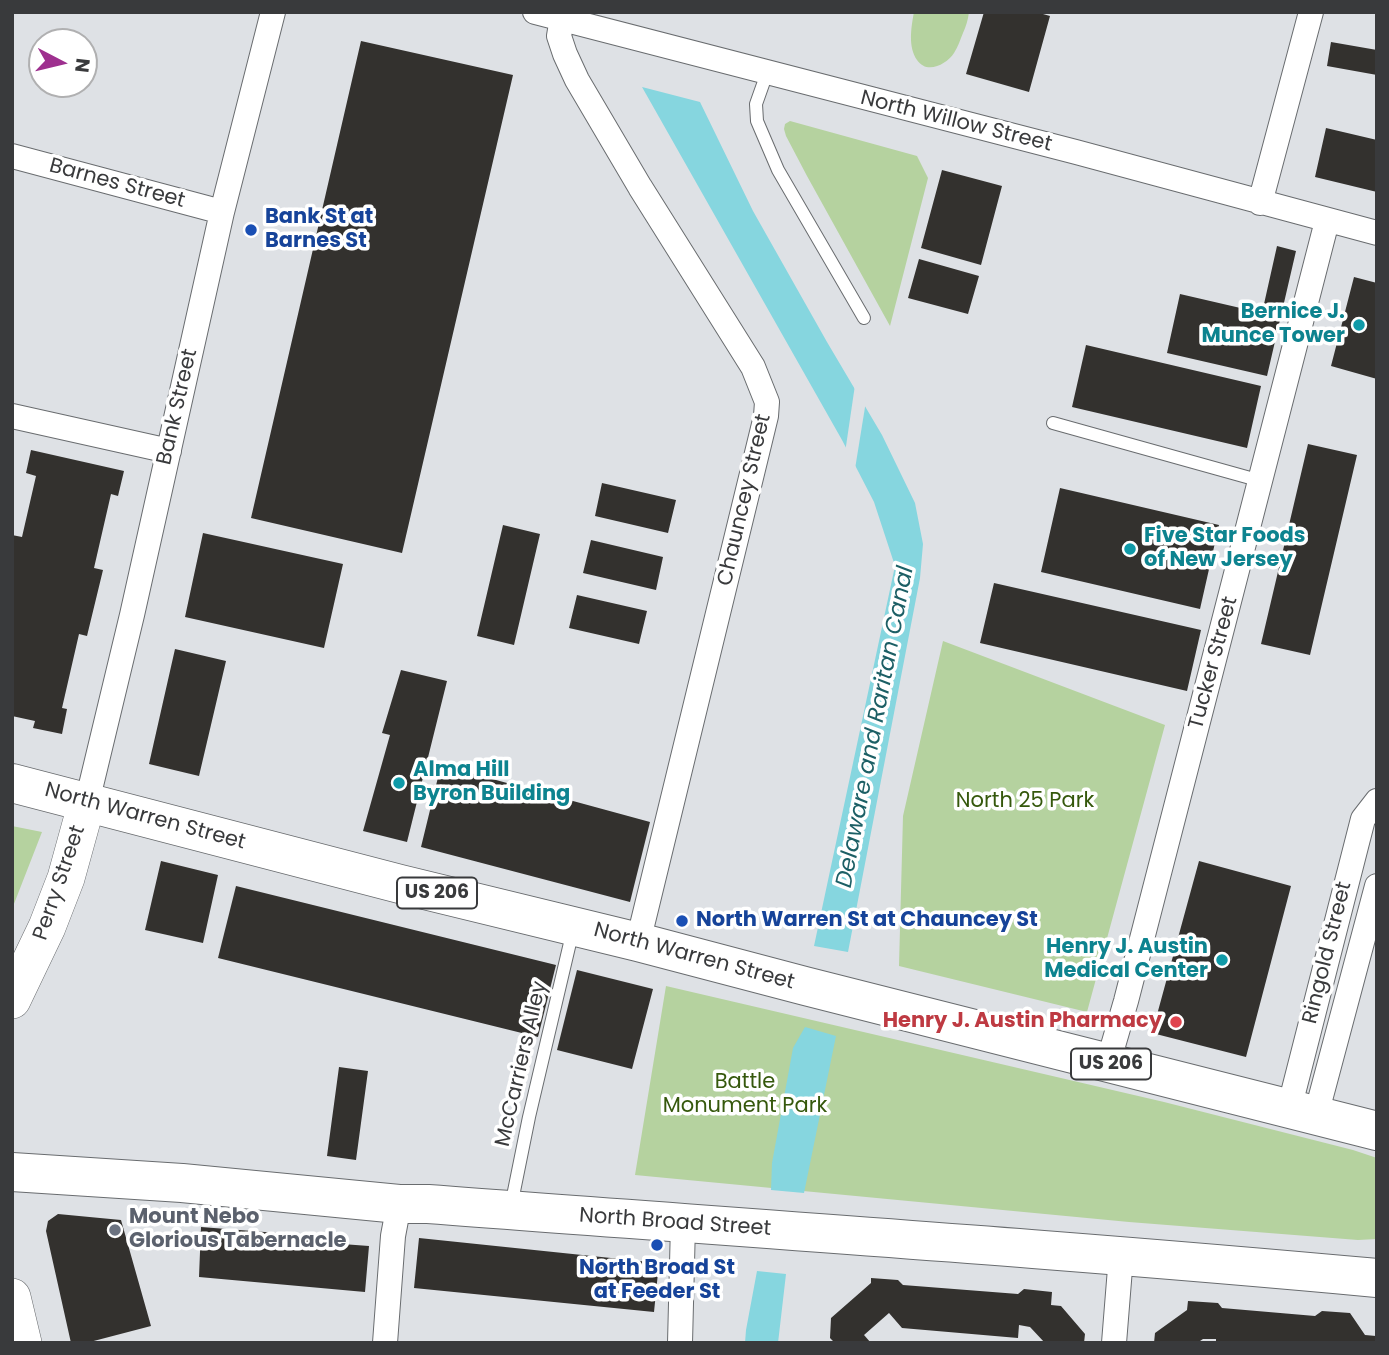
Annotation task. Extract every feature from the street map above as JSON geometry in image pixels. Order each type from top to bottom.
[{"type":"main road","name":"North Warren Street","points":[[12,783],[1377,1131]]},
{"type":"main road","name":"North Broad Street","points":[[12,1172],[182,1183],[399,1204],[1121,1256],[1377,1278]]},
{"type":"main road","points":[[1339,1275],[1377,1291]]},
{"type":"street","name":"Bank Street","points":[[87,802],[118,676],[222,212],[273,12]]},
{"type":"street","name":"North Willow Street","points":[[535,12],[562,16],[767,73],[1377,233]]},
{"type":"street","points":[[1260,203],[1311,12]]},
{"type":"street","name":"Chauncey Street","points":[[562,16],[559,36],[577,80],[640,187],[753,367],[767,402],[760,441],[638,942]]},
{"type":"street","name":"Barnes Street","points":[[12,156],[222,212]]},
{"type":"street","name":"Tucker Street","points":[[1108,1063],[1130,989],[1326,221]]},
{"type":"street","points":[[12,416],[169,451]]},
{"type":"street","name":"Ringold Street","points":[[1303,1112],[1363,819],[1377,801]]},
{"type":"street","name":"Perry Street","points":[[12,1000],[47,927],[66,878],[87,802]]},
{"type":"street","name":"Ringold Street","points":[[1303,1112],[1377,886]]},
{"type":"street","points":[[385,1343],[393,1236],[399,1204]]},
{"type":"street","points":[[680,1343],[683,1224]]},
{"type":"street","points":[[1114,1343],[1121,1256]]},
{"type":"street","points":[[12,1297],[23,1343]]},
{"type":"lane","points":[[767,73],[756,104],[757,121],[779,170],[864,318]]},
{"type":"lane","points":[[1053,423],[1261,481]]},
{"type":"lane","name":"McCarriers Alley","points":[[510,1211],[574,926]]},
{"type":"green space","points":[[914,12],[969,12],[957,48],[942,64],[926,67],[914,55],[911,37]]},
{"type":"green space","points":[[790,121],[917,156],[928,178],[890,326],[786,136],[785,124]]},
{"type":"green space","name":"North 25 Park","points":[[943,641],[1165,725],[1087,1012],[899,966],[903,816]]},
{"type":"green space","points":[[12,826],[42,832],[12,909]]},
{"type":"green space","name":"Battle Monument Park","points":[[666,986],[1164,1102],[1377,1158],[1377,1239],[1358,1240],[1129,1222],[635,1175]]},
{"type":"water","name":"Delaware and Raritan Canal","points":[[642,87],[700,102],[753,211],[882,435],[915,503],[923,544],[920,578],[848,952],[814,946],[895,566],[874,502],[842,440]]},
{"type":"water","points":[[805,1027],[836,1036],[804,1193],[771,1190],[772,1163],[793,1048]]},
{"type":"water","points":[[757,1271],[786,1274],[778,1343],[745,1343]]},
{"type":"pier","points":[[855,385],[866,401],[855,469],[845,453]]},
{"type":"building","points":[[984,12],[1036,12],[1050,16],[1029,92],[966,74]]},
{"type":"building","points":[[361,41],[513,75],[402,553],[251,518]]},
{"type":"building","points":[[1331,42],[1377,50],[1377,75],[1327,66]]},
{"type":"building","points":[[1326,128],[1377,140],[1377,192],[1315,177]]},
{"type":"building","points":[[942,170],[1002,186],[981,265],[921,248]]},
{"type":"building","points":[[1277,246],[1296,251],[1267,376],[1167,353],[1180,294],[1262,313]]},
{"type":"building","points":[[919,259],[979,276],[968,314],[908,298]]},
{"type":"building","name":"Bernice J. Munce Tower","points":[[1354,277],[1377,283],[1377,379],[1331,366]]},
{"type":"building","points":[[1086,345],[1261,386],[1247,448],[1072,407]]},
{"type":"building","points":[[1308,444],[1357,455],[1310,655],[1261,644]]},
{"type":"building","points":[[31,450],[124,471],[118,496],[111,494],[94,568],[103,570],[87,636],[79,634],[62,708],[67,709],[62,734],[33,728],[35,721],[12,716],[12,535],[22,537],[36,476],[26,473]]},
{"type":"building","points":[[602,483],[676,500],[668,533],[595,516]]},
{"type":"building","name":"Five Star Foods of New Jersey","points":[[1060,488],[1219,525],[1200,609],[1041,572]]},
{"type":"building","points":[[503,525],[540,534],[514,645],[477,636]]},
{"type":"building","points":[[203,533],[343,564],[324,648],[185,617]]},
{"type":"building","points":[[591,540],[663,557],[656,590],[583,573]]},
{"type":"building","points":[[994,583],[1201,630],[1187,691],[980,643]]},
{"type":"building","points":[[577,595],[647,611],[639,644],[569,628]]},
{"type":"building","points":[[175,649],[226,661],[199,776],[149,764]]},
{"type":"building","name":"Alma Hill Byron Building","points":[[401,670],[447,681],[407,842],[363,831],[390,735],[382,733]]},
{"type":"building","points":[[441,765],[650,822],[630,902],[421,847]]},
{"type":"building","points":[[161,861],[218,875],[203,943],[145,930]]},
{"type":"building","name":"Henry J. Austin Medical Center","points":[[1199,861],[1291,886],[1246,1057],[1152,1033]]},
{"type":"building","points":[[236,886],[556,965],[538,1037],[218,958]]},
{"type":"building","points":[[577,970],[653,989],[632,1069],[557,1050]]},
{"type":"building","points":[[339,1067],[368,1071],[356,1160],[327,1156]]},
{"type":"building","points":[[58,1214],[121,1220],[151,1326],[86,1343],[71,1343],[46,1231],[48,1221]]},
{"type":"building","points":[[201,1227],[341,1238],[342,1244],[369,1246],[365,1292],[199,1277]]},
{"type":"building","points":[[419,1238],[659,1263],[654,1312],[414,1288]]},
{"type":"building","points":[[871,1278],[898,1280],[903,1285],[1018,1294],[1024,1289],[1052,1292],[1051,1305],[1061,1306],[1085,1334],[1084,1343],[1045,1343],[1030,1327],[1019,1325],[1018,1338],[902,1328],[889,1313],[864,1335],[871,1343],[835,1343],[830,1338],[831,1318],[871,1283]]},
{"type":"building","points":[[1188,1301],[1218,1303],[1222,1308],[1315,1316],[1322,1311],[1350,1313],[1365,1335],[1376,1336],[1377,1343],[1216,1343],[1216,1339],[1203,1339],[1197,1343],[1154,1343],[1155,1333],[1187,1310]]},
{"type":"place","name":"Bank St at Barnes St","points":[[251,230]]},
{"type":"place","name":"Bernice J. Munce Tower","points":[[1359,325]]},
{"type":"place","name":"Five Star Foods of New Jersey","points":[[1130,549]]},
{"type":"place","name":"Alma Hill Byron Building","points":[[399,783]]},
{"type":"place","name":"North Warren St at Chauncey St","points":[[682,921]]},
{"type":"place","name":"Henry J. Austin Medical Center","points":[[1222,960]]},
{"type":"place","name":"Henry J. Austin Pharmacy","points":[[1176,1022]]},
{"type":"place","name":"Mount Nebo Glorious Tabernacle","points":[[115,1230]]},
{"type":"place","name":"North Broad St at Feeder St","points":[[657,1245]]}]
